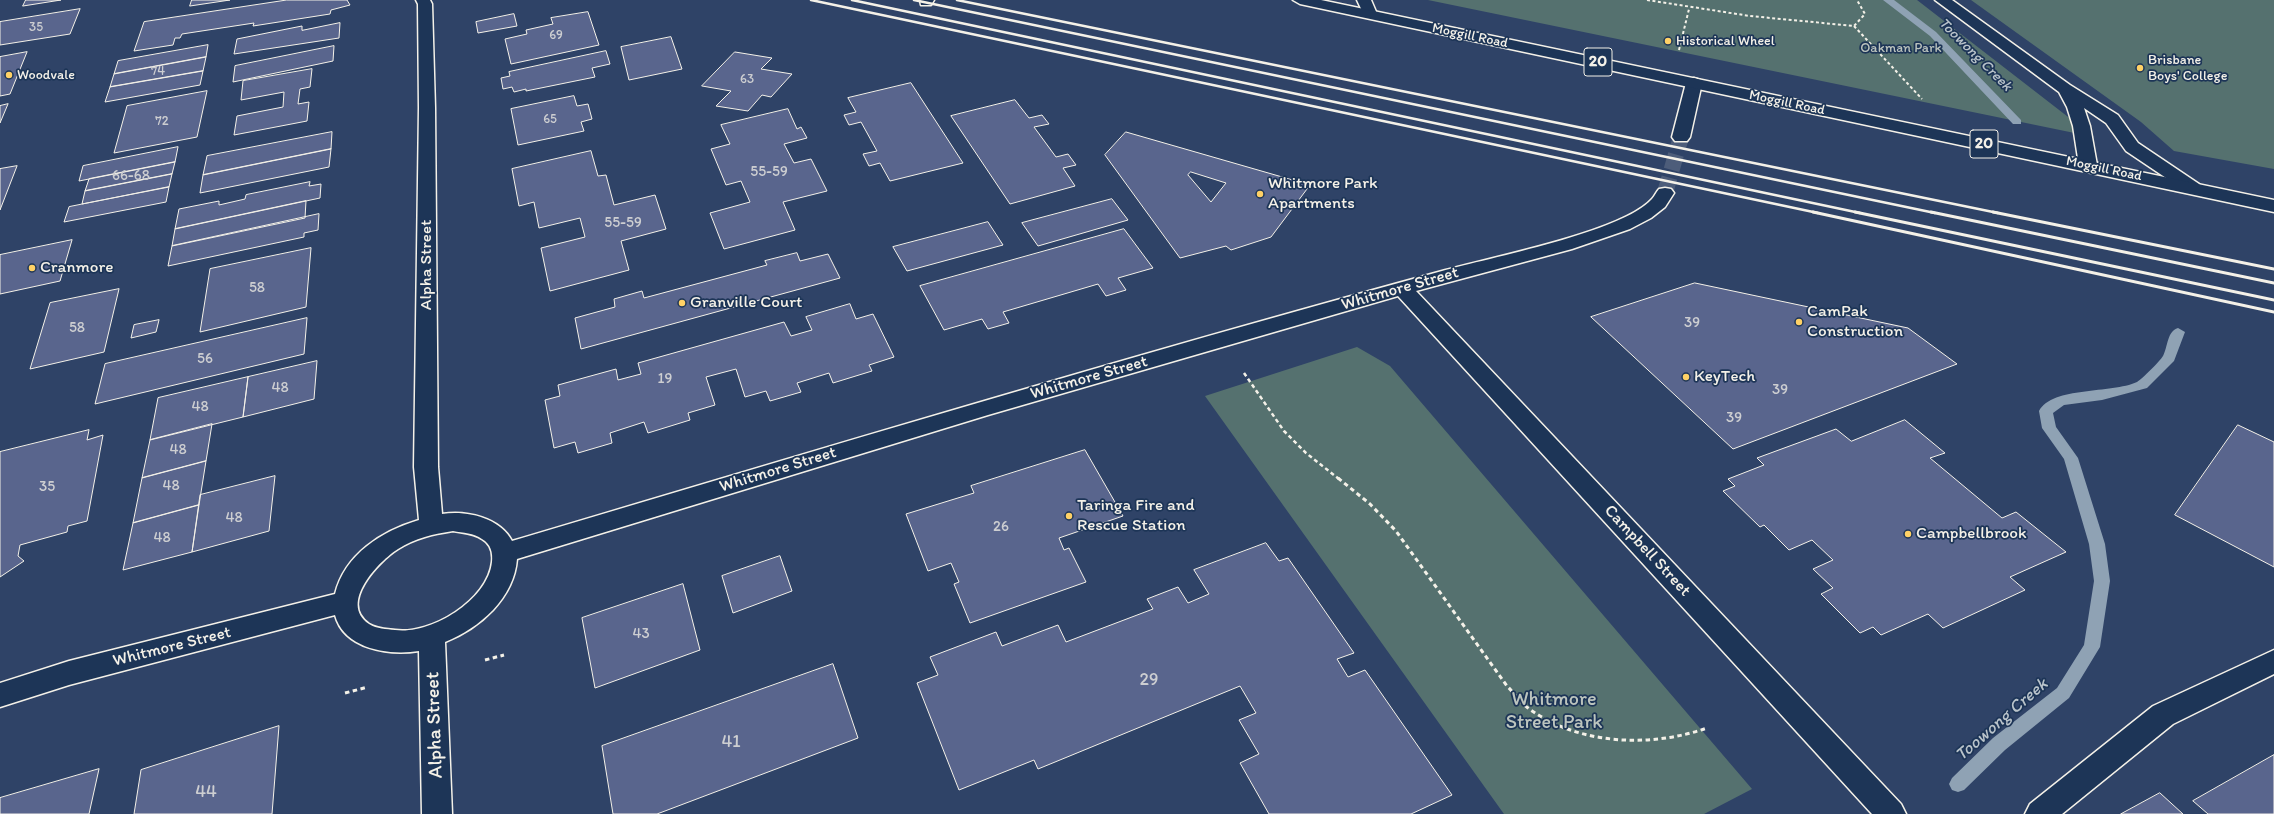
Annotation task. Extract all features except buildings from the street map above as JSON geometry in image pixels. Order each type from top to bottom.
[{"type":"main road","name":"Moggill Road","points":[[1300,0],[2088,165],[2274,206]]},
{"type":"main road","points":[[1364,0],[1370,14]]},
{"type":"main road","points":[[1942,0],[2061,86],[2112,119],[2132,147],[2193,188]]},
{"type":"main road","name":"Alpha Street","points":[[424,2],[427,108],[426,468],[431,525]]},
{"type":"main road","points":[[1681,137],[1694,83]]},
{"type":"main road","points":[[2061,86],[2072,98],[2081,120],[2088,165]]},
{"type":"main road","name":"Whitmore Street","points":[[504,553],[938,422],[1402,288],[1592,236],[1634,221],[1659,204],[1665,192]]},
{"type":"main road","name":"Campbell Street","points":[[1402,288],[1891,814]]},
{"type":"main road","points":[[453,522],[472,524],[488,530],[499,540],[504,553],[503,571],[495,590],[479,608],[457,624],[432,636],[404,642],[380,641],[360,633],[348,620],[345,602],[350,583],[363,564],[383,546],[406,533],[431,525],[453,522]]},
{"type":"main road","name":"Whitmore Street","points":[[0,695],[69,673],[345,602]]},
{"type":"main road","name":"Alpha Street","points":[[432,636],[437,814]]},
{"type":"main road","points":[[2040,814],[2163,715],[2274,661]]},
{"type":"path","points":[[1648,0],[1689,9],[1784,21],[1854,26],[1923,100]]},
{"type":"path","points":[[1854,26],[1865,14],[1857,0]]},
{"type":"path","points":[[1678,54],[1689,9]]},
{"type":"path","points":[[1244,373],[1284,431],[1306,453],[1370,504],[1396,530],[1507,686],[1528,708],[1561,726],[1603,737],[1644,742],[1681,736],[1707,728]]},
{"type":"path","points":[[485,660],[504,655]]},
{"type":"path","points":[[345,692],[368,687]]},
{"type":"green space","name":"Oakman Park","points":[[1428,0],[1917,0],[2094,137]]},
{"type":"green space","name":"Brisbane Boys' College","points":[[1971,0],[2274,0],[2274,169],[2174,151],[2141,122]]},
{"type":"green space","name":"Whitmore Street Park","points":[[1357,347],[1390,366],[1752,789],[1704,814],[1504,814],[1205,396]]},
{"type":"waterway","name":"Toowong Creek","points":[[1888,0],[1933,34],[2017,122]]},
{"type":"waterway","name":"Toowong Creek","points":[[1958,784],[1999,744],[2063,693],[2092,647],[2102,581],[2097,544],[2071,458],[2049,428],[2046,411],[2060,401],[2102,395],[2142,385],[2169,358],[2178,332]]},
{"type":"tunnel","points":[[1665,193],[1681,137]]},
{"type":"railway","points":[[811,0],[1818,213]]},
{"type":"railway","points":[[852,0],[1860,213]]},
{"type":"railway","points":[[914,0],[1935,213]]},
{"type":"railway","points":[[957,0],[1998,213]]},
{"type":"railway","points":[[1813,212],[2274,312]]},
{"type":"railway","points":[[1855,212],[2274,300]]},
{"type":"railway","points":[[1931,212],[2274,283]]},
{"type":"railway","points":[[1993,212],[2274,269]]},
{"type":"place","name":"Historical Wheel","points":[[1668,41]]},
{"type":"place","name":"Brisbane Boys' College","points":[[2140,68]]},
{"type":"place","name":"Woodvale","points":[[9,75]]},
{"type":"place","name":"Whitmore Park Apartments","points":[[1260,194]]},
{"type":"place","name":"Cranmore","points":[[32,268]]},
{"type":"place","name":"Granville Court","points":[[682,303]]},
{"type":"place","name":"CamPak Construction","points":[[1799,322]]},
{"type":"place","name":"KeyTech","points":[[1686,377]]},
{"type":"place","name":"Taringa Fire and Rescue Station","points":[[1069,516]]},
{"type":"place","name":"Campbellbrook","points":[[1908,534]]}]
